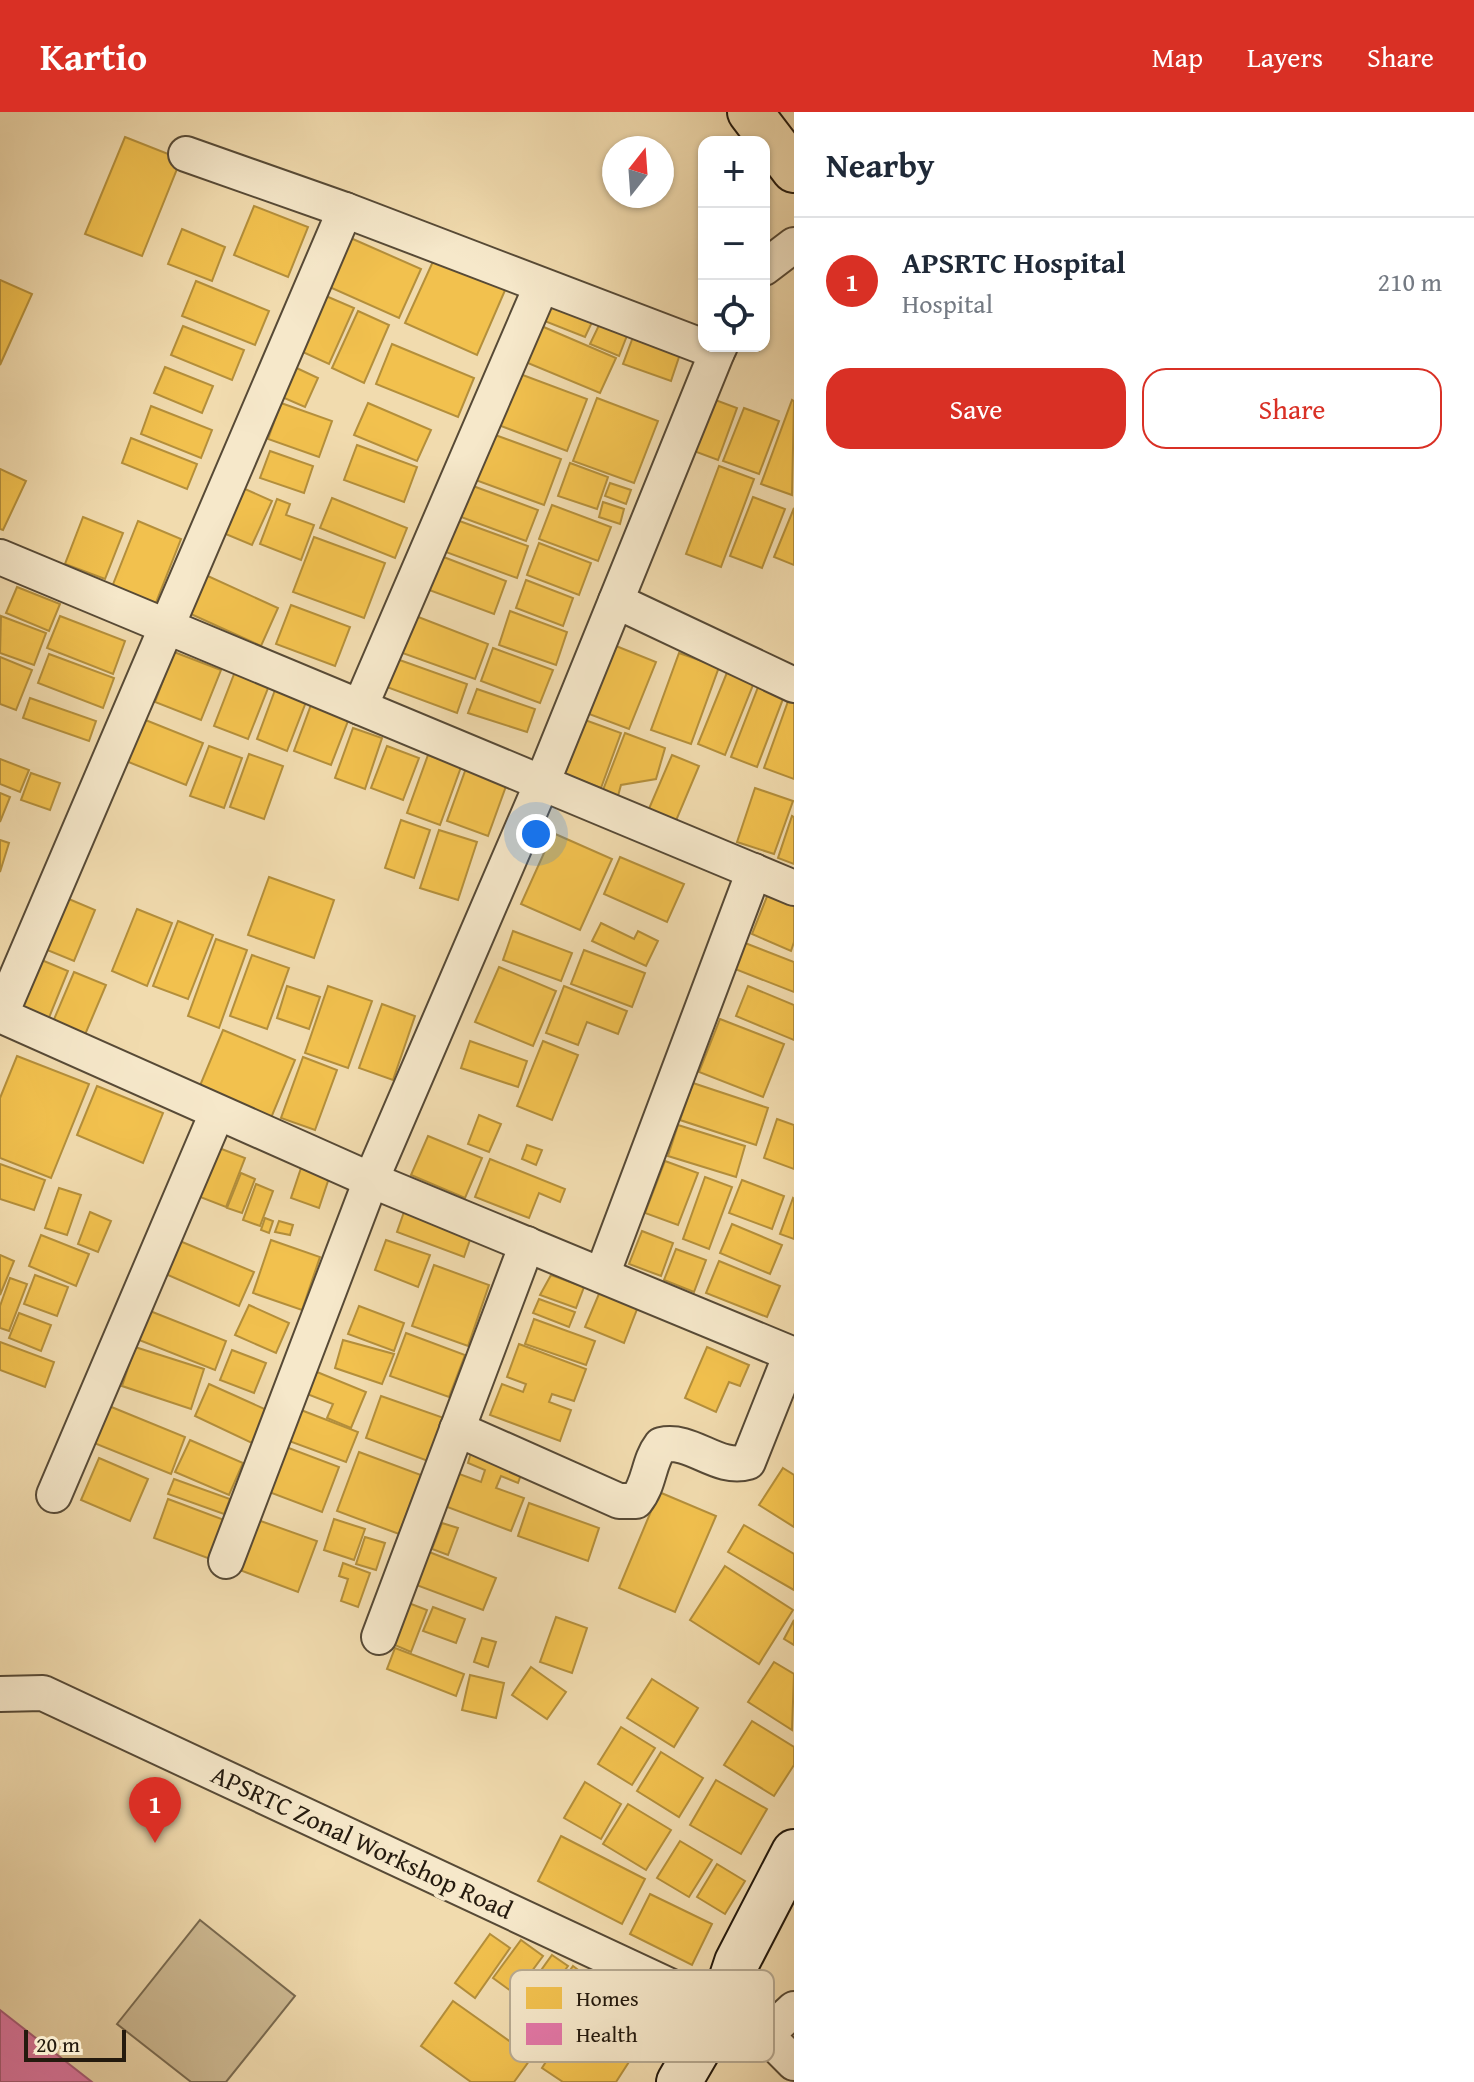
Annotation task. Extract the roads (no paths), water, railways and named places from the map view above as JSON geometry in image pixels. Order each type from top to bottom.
[{"type":"main road","points":[[750,112],[794,170]]},
{"type":"street","points":[[186,154],[345,210],[541,287],[698,342]]},
{"type":"street","points":[[345,210],[169,627],[0,1015],[371,1180],[792,1355],[748,1462],[733,1466],[674,1442],[661,1445],[655,1453],[645,1490],[636,1501],[619,1501],[457,1429]]},
{"type":"street","points":[[770,263],[794,245]]},
{"type":"street","points":[[360,707],[541,287]]},
{"type":"street","points":[[226,1561],[371,1180],[542,783],[718,352]]},
{"type":"street","points":[[0,557],[794,888]]},
{"type":"street","points":[[616,601],[794,685]]},
{"type":"street","points":[[602,1275],[754,871]]},
{"type":"street","points":[[54,1495],[217,1113]]},
{"type":"street","points":[[379,1637],[527,1244]]},
{"type":"street","name":"APSRTC Zonal Workshop Road","points":[[0,1694],[43,1693],[635,1970]]},
{"type":"street","points":[[734,1970],[794,1852]]},
{"type":"street","points":[[774,2028],[794,2009]]},
{"type":"street","name":"APSRTC Zonal Workshop Road","points":[[774,2043],[794,2063]]},
{"type":"street","points":[[679,2082],[691,2062]]},
{"type":"place","name":"APSRTC Hospital","points":[[155,1843]]}]
